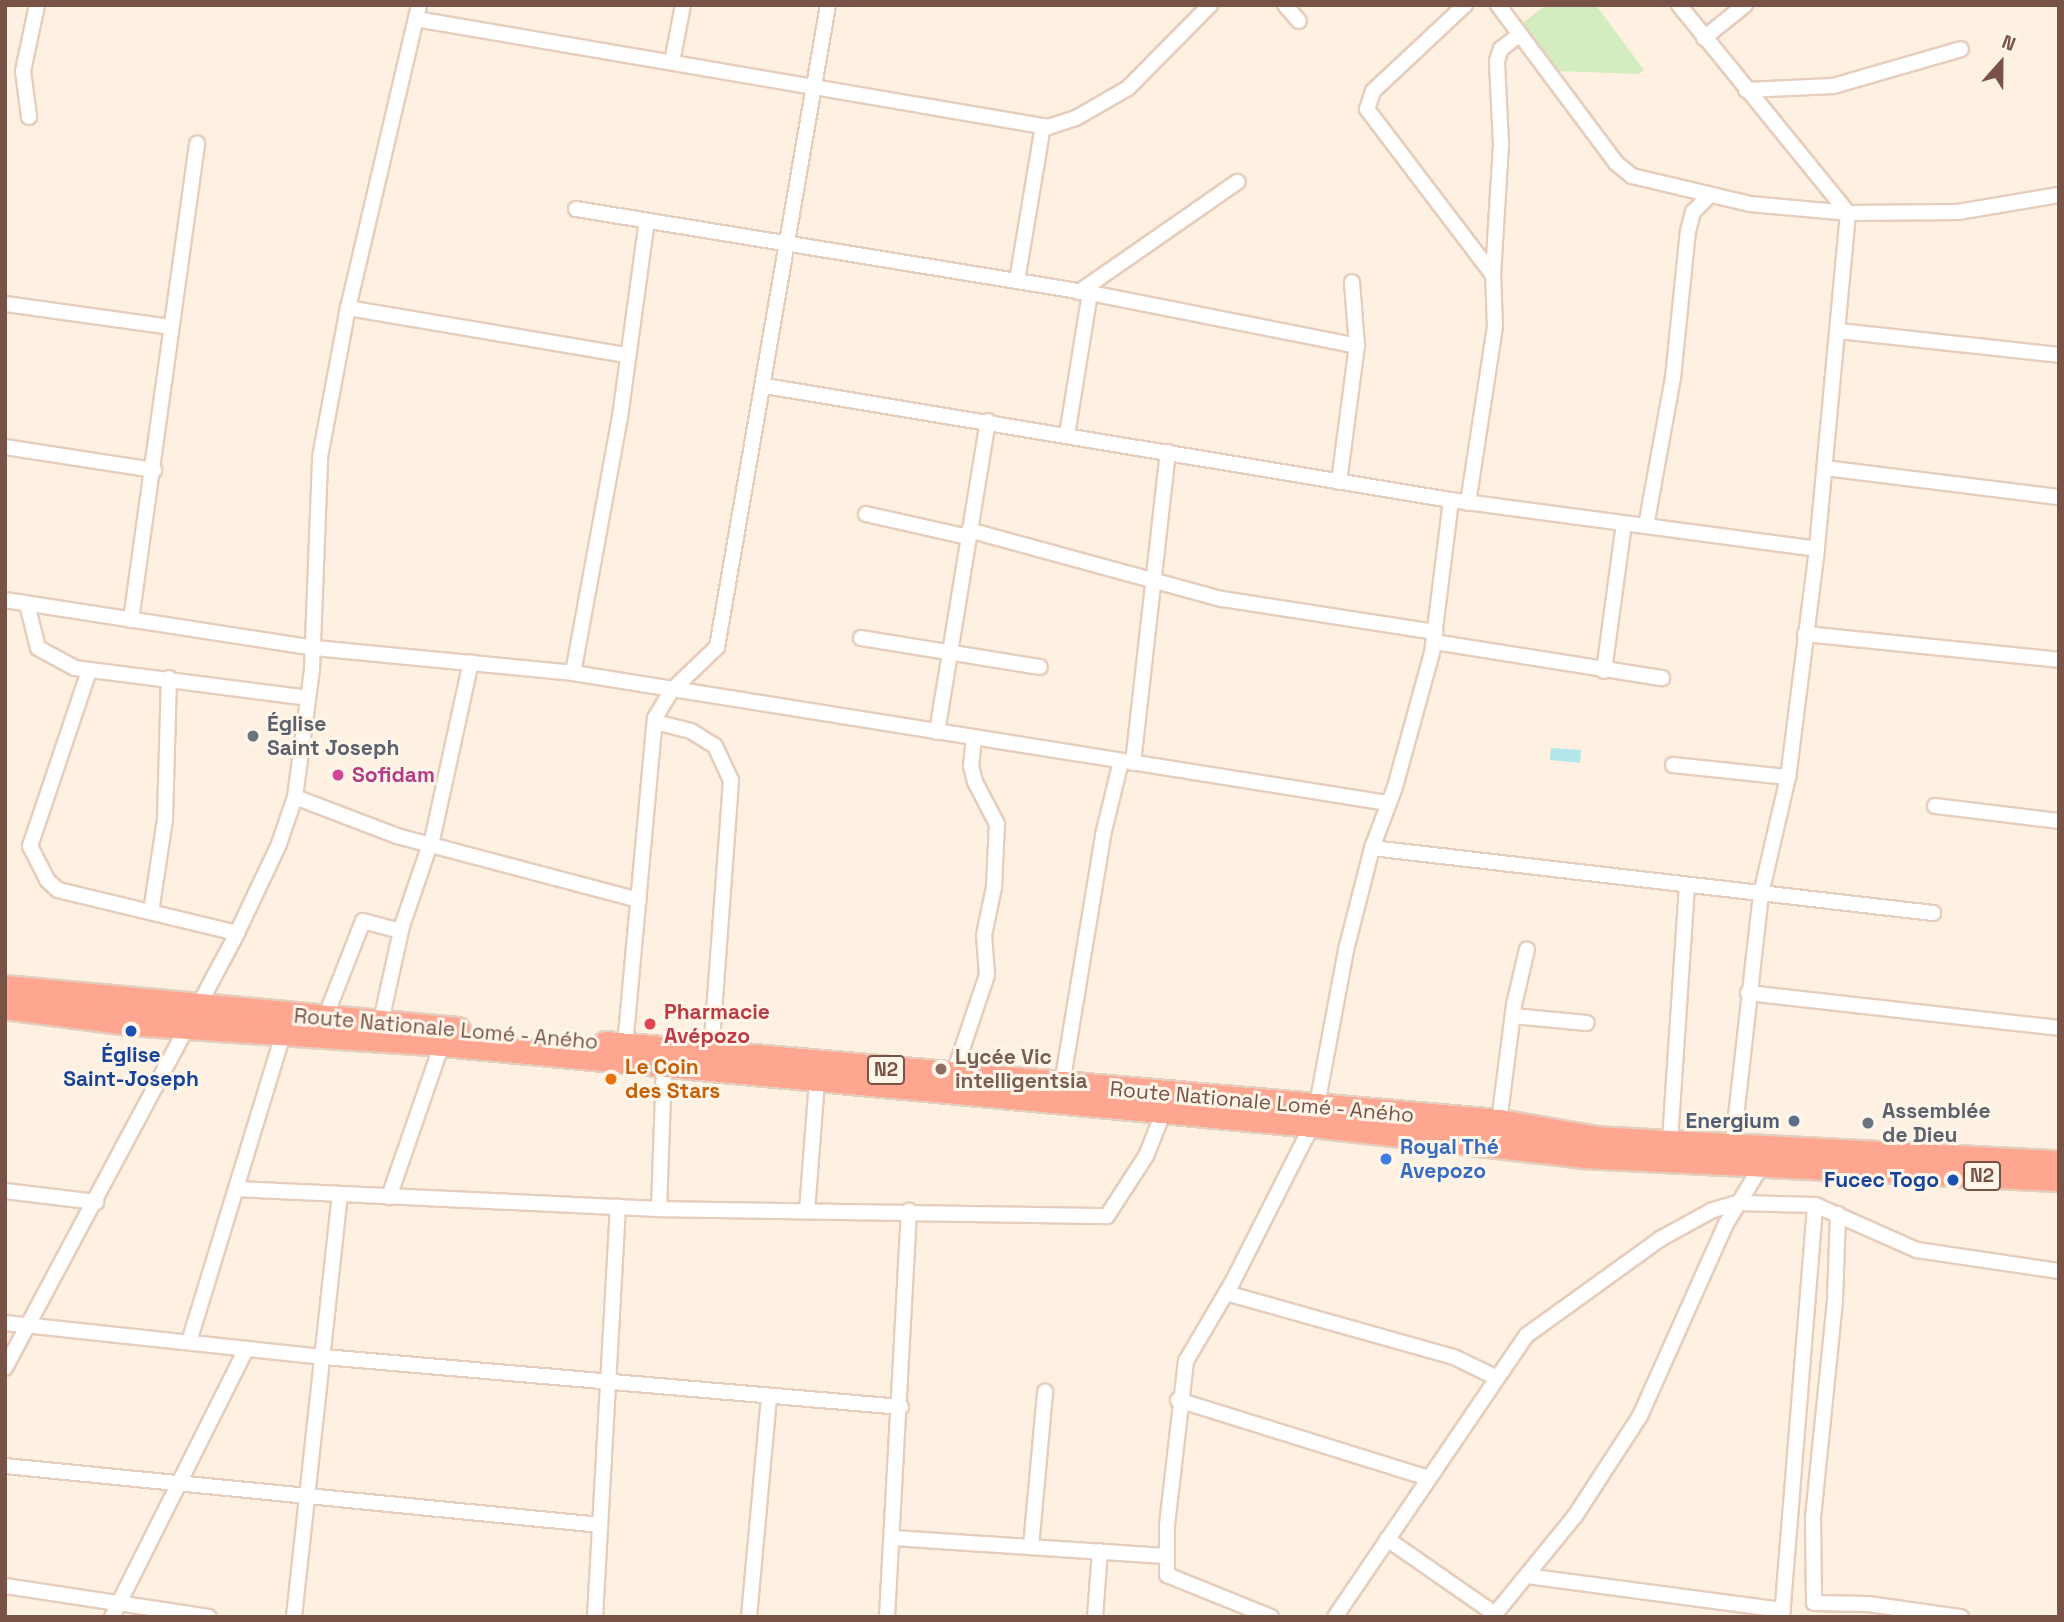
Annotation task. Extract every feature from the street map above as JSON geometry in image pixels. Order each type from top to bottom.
[{"type":"highway","name":"Route Nationale Lomé - Aného","points":[[5,988],[1062,1084],[1314,1115],[1584,1156],[1709,1159],[1765,1156]]},
{"type":"highway","name":"Route Nationale Lomé - Aného","points":[[5,1007],[183,1028],[442,1044],[664,1068],[1164,1111],[1499,1122],[1596,1139],[1733,1143],[1765,1156]]},
{"type":"highway","name":"N2","points":[[1765,1156],[2059,1163]]},
{"type":"highway","name":"N2","points":[[1765,1156],[1789,1168],[2059,1180]]},
{"type":"street","points":[[29,117],[23,76],[37,5]]},
{"type":"street","points":[[673,62],[683,5]]},
{"type":"street","points":[[625,1046],[655,722],[672,690],[717,647],[790,245],[828,5]]},
{"type":"street","points":[[5,1368],[96,1202],[183,1028],[198,1006],[237,933],[279,844],[295,797],[314,648],[320,457],[348,308],[417,12],[673,62],[1043,126],[1076,118],[1128,88],[1210,5]]},
{"type":"street","points":[[1285,5],[1299,21]]},
{"type":"street","points":[[1465,5],[1373,91],[1367,109],[1493,275]]},
{"type":"street","points":[[1679,5],[1848,213],[1817,549],[1788,777],[1760,894],[1733,1143]]},
{"type":"street","points":[[1704,38],[1745,5]]},
{"type":"street","points":[[1500,6],[1519,35],[1624,170],[1632,176],[1750,204],[1848,213],[1958,212],[2059,195]]},
{"type":"street","points":[[1468,503],[1495,326],[1493,275],[1501,155],[1497,61],[1501,49],[1519,35]]},
{"type":"street","points":[[1746,90],[1833,86],[1961,49]]},
{"type":"street","points":[[1017,281],[1043,126]]},
{"type":"street","points":[[131,620],[154,470],[170,327],[182,270],[197,144]]},
{"type":"street","points":[[1067,435],[1084,293],[1237,182]]},
{"type":"street","points":[[1646,526],[1673,378],[1688,230],[1693,212],[1710,195]]},
{"type":"street","points":[[576,209],[1017,281],[1357,346]]},
{"type":"street","points":[[573,673],[647,221]]},
{"type":"street","points":[[1339,482],[1357,346],[1352,282]]},
{"type":"street","points":[[5,304],[170,327]]},
{"type":"street","points":[[348,308],[627,355]]},
{"type":"street","points":[[1839,331],[2059,355]]},
{"type":"street","points":[[765,386],[1468,503],[1817,549]]},
{"type":"street","points":[[937,733],[988,421]]},
{"type":"street","points":[[5,447],[154,470]]},
{"type":"street","points":[[1062,1084],[1103,835],[1127,762],[1154,581],[1168,452]]},
{"type":"street","points":[[1825,468],[2059,497]]},
{"type":"street","points":[[1271,1617],[1167,1575],[1165,1556],[1178,1400],[1189,1353],[1226,1293],[1314,1115],[1346,950],[1372,848],[1435,637],[1451,500]]},
{"type":"street","points":[[866,514],[969,533],[1222,599],[1435,637],[1604,671],[1662,678]]},
{"type":"street","points":[[1604,671],[1624,523]]},
{"type":"street","points":[[5,600],[314,648],[573,673],[1387,803]]},
{"type":"street","points":[[27,604],[38,648],[89,671],[169,678],[309,698]]},
{"type":"street","points":[[1805,634],[2059,660]]},
{"type":"street","points":[[861,638],[949,655],[1040,667]]},
{"type":"street","points":[[382,1021],[400,931],[430,844],[471,662]]},
{"type":"street","points":[[89,671],[30,846],[47,880],[58,890],[237,933]]},
{"type":"street","points":[[151,912],[165,819],[169,678]]},
{"type":"street","points":[[655,722],[691,731],[715,746],[731,781],[711,1053]]},
{"type":"street","points":[[953,1076],[987,975],[984,935],[995,874],[997,824],[975,782],[971,766],[974,738]]},
{"type":"street","points":[[1673,765],[1788,777]]},
{"type":"street","points":[[295,797],[430,844],[639,900]]},
{"type":"street","points":[[1935,807],[2059,821]]},
{"type":"street","points":[[1372,848],[1553,866],[1687,886],[1933,912]]},
{"type":"street","points":[[1670,1141],[1687,886]]},
{"type":"street","points":[[325,1018],[363,920],[400,931]]},
{"type":"street","points":[[1499,1122],[1513,1016],[1527,949]]},
{"type":"street","points":[[1748,993],[2059,1028]]},
{"type":"street","points":[[1513,1016],[1587,1023]]},
{"type":"street","points":[[189,1342],[283,1035]]},
{"type":"street","points":[[389,1197],[442,1044]]},
{"type":"street","points":[[659,1209],[664,1068]]},
{"type":"street","points":[[807,1211],[817,1081]]},
{"type":"street","points":[[236,1189],[659,1209],[1107,1216],[1146,1156],[1164,1111]]},
{"type":"street","points":[[1387,1539],[1495,1616],[1593,1490],[1640,1416],[1738,1203],[1765,1156]]},
{"type":"street","points":[[5,1191],[96,1202]]},
{"type":"street","points":[[294,1617],[310,1494],[340,1195]]},
{"type":"street","points":[[1335,1617],[1495,1377],[1527,1335],[1596,1284],[1690,1221],[1738,1203],[1815,1205],[1917,1250],[2059,1271]]},
{"type":"street","points":[[1527,1576],[1783,1614],[1815,1205]]},
{"type":"street","points":[[595,1617],[618,1207]]},
{"type":"street","points":[[887,1617],[901,1408],[909,1211]]},
{"type":"street","points":[[1838,1214],[1835,1301],[1813,1518],[1814,1603],[1868,1604],[1961,1617]]},
{"type":"street","points":[[1226,1293],[1454,1357],[1495,1377]]},
{"type":"street","points":[[5,1323],[324,1357],[901,1408]]},
{"type":"street","points":[[111,1617],[246,1349]]},
{"type":"street","points":[[1031,1546],[1045,1392]]},
{"type":"street","points":[[749,1617],[769,1396]]},
{"type":"street","points":[[1178,1400],[1428,1478]]},
{"type":"street","points":[[5,1466],[178,1484],[310,1494],[600,1525]]},
{"type":"street","points":[[893,1538],[1165,1556]]},
{"type":"street","points":[[1095,1617],[1100,1551]]},
{"type":"street","points":[[5,1586],[209,1617]]},
{"type":"green space","points":[[1546,5],[1596,5],[1644,70],[1639,74],[1555,71],[1519,26]]},
{"type":"water","points":[[1551,748],[1581,750],[1580,763],[1550,760]]},
{"type":"place","name":"Église Saint Joseph","points":[[253,736]]},
{"type":"place","name":"Sofidam","points":[[338,775]]},
{"type":"place","name":"Pharmacie Avépozo","points":[[650,1024]]},
{"type":"place","name":"Église Saint-Joseph","points":[[131,1031]]},
{"type":"place","name":"Lycée Vic intelligentsia","points":[[941,1069]]},
{"type":"place","name":"Le Coin des Stars","points":[[611,1079]]},
{"type":"place","name":"Energium","points":[[1794,1121]]},
{"type":"place","name":"Assemblée de Dieu","points":[[1868,1123]]},
{"type":"place","name":"Royal Thé Avepozo","points":[[1386,1159]]},
{"type":"place","name":"Fucec Togo","points":[[1953,1180]]}]
